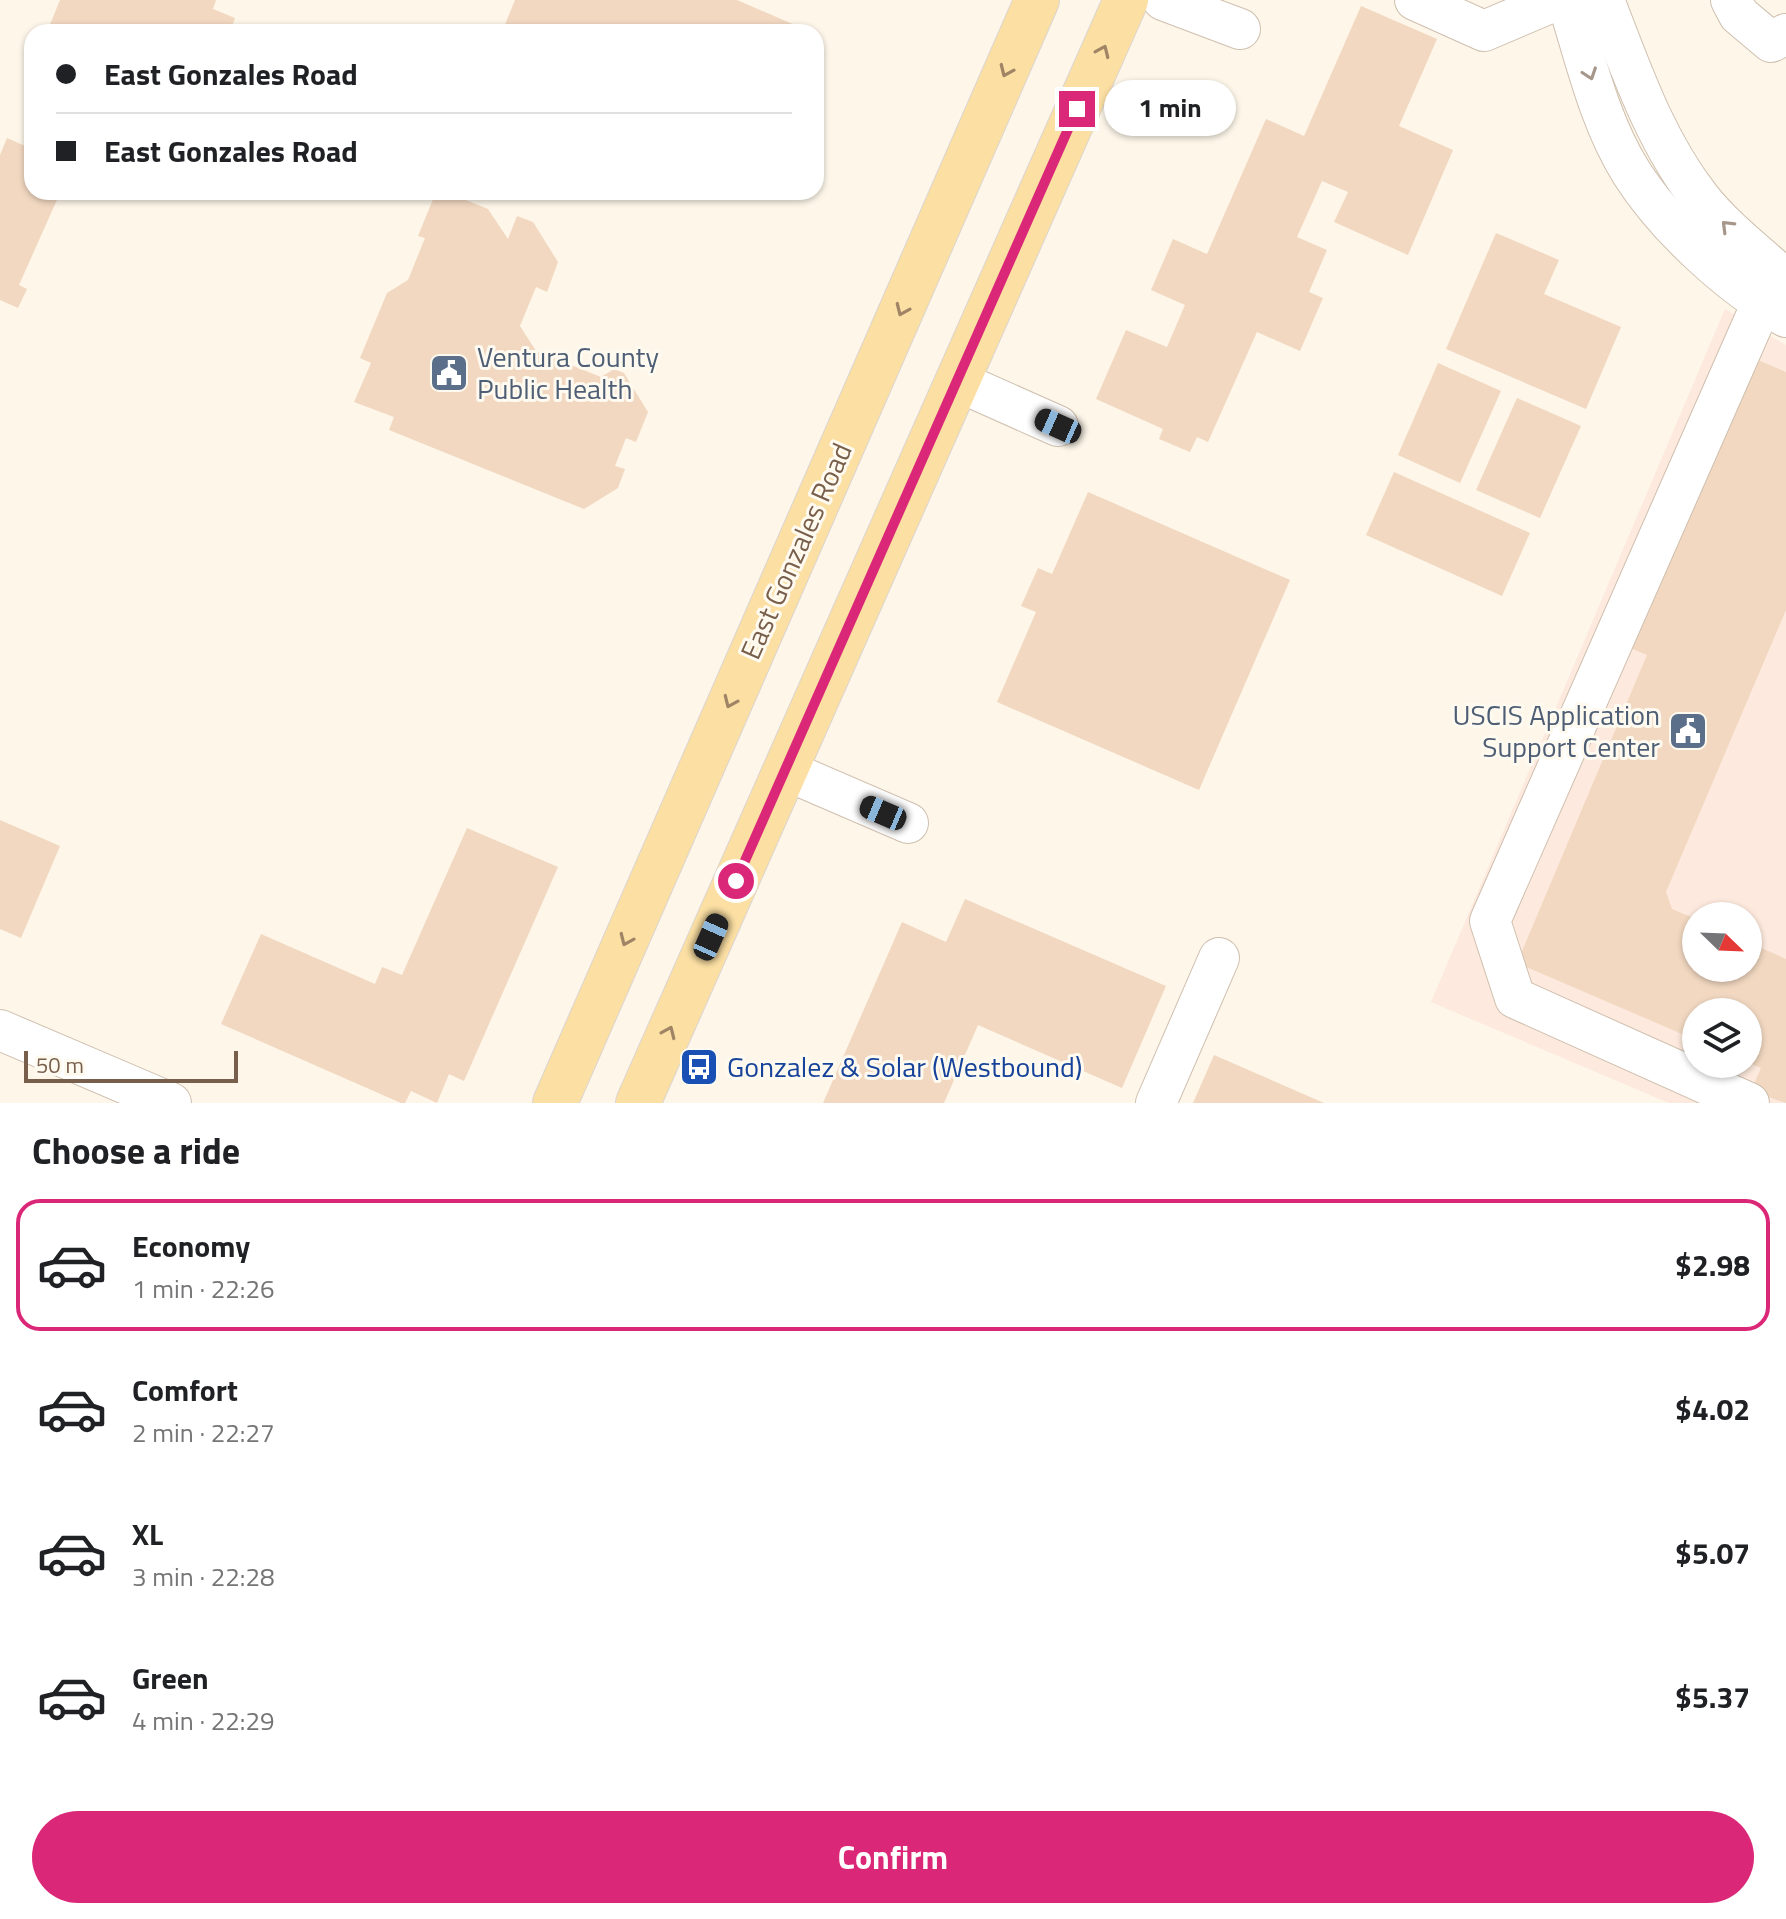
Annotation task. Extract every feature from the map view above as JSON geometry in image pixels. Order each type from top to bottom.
[{"type":"main road","name":"East Gonzales Road","points":[[555,1103],[1037,0]]},
{"type":"main road","points":[[638,1103],[1126,0]]},
{"type":"street","points":[[1163,0],[1240,29]]},
{"type":"street","points":[[1415,0],[1484,31],[1557,0]]},
{"type":"street","points":[[1567,0],[1605,117],[1631,172],[1674,227],[1710,262],[1777,292]]},
{"type":"street","points":[[1604,0],[1643,102],[1669,153],[1701,200],[1777,292]]},
{"type":"street","points":[[1731,0],[1739,15],[1771,42],[1786,34]]},
{"type":"street","points":[[1749,1103],[1515,998],[1490,921],[1777,292]]},
{"type":"street","points":[[957,381],[1058,426]]},
{"type":"street","points":[[785,770],[908,823]]},
{"type":"street","points":[[1156,1103],[1219,958]]},
{"type":"street","points":[[0,1030],[171,1103]]},
{"type":"shaded area","points":[[1725,309],[1786,345],[1786,1103],[1669,1103],[1431,1002]]},
{"type":"building","points":[[60,0],[216,0],[213,9],[235,18],[233,24],[50,24]]},
{"type":"building","points":[[515,0],[737,0],[792,24],[505,24]]},
{"type":"building","points":[[1361,6],[1437,39],[1399,126],[1453,150],[1408,255],[1334,222],[1348,192],[1322,181],[1297,237],[1327,250],[1309,292],[1323,298],[1300,351],[1257,332],[1208,442],[1197,437],[1190,452],[1159,439],[1163,429],[1096,399],[1126,330],[1167,347],[1185,305],[1151,290],[1173,239],[1207,254],[1266,119],[1304,136]]},
{"type":"building","points":[[7,138],[24,145],[24,200],[57,200],[19,285],[27,289],[18,308],[0,300],[0,155]]},
{"type":"building","points":[[433,200],[466,200],[488,209],[508,239],[517,216],[533,222],[558,262],[547,292],[536,287],[520,326],[536,351],[601,377],[614,369],[624,373],[648,412],[636,442],[626,438],[615,466],[625,469],[618,488],[584,509],[389,430],[394,417],[354,402],[371,363],[360,358],[387,293],[408,280],[425,238],[418,236]]},
{"type":"building","points":[[1496,233],[1559,260],[1544,294],[1621,327],[1586,409],[1446,349]]},
{"type":"building","points":[[1758,360],[1786,372],[1786,610],[1666,892],[1672,909],[1682,913],[1682,982],[1762,982],[1762,948],[1786,959],[1786,1103],[1751,1091],[1757,1078],[1762,1078],[1762,998],[1682,998],[1682,1034],[1517,963],[1647,655],[1628,647],[1722,428],[1728,431]]},
{"type":"building","points":[[1438,363],[1501,391],[1460,483],[1398,455]]},
{"type":"building","points":[[1517,398],[1581,426],[1540,518],[1476,490]]},
{"type":"building","points":[[1394,472],[1530,533],[1502,596],[1366,535]]},
{"type":"building","points":[[1088,492],[1290,580],[1199,790],[997,702],[1036,612],[1021,606],[1038,568],[1052,574]]},
{"type":"building","points":[[0,820],[60,846],[21,938],[0,929]]},
{"type":"building","points":[[467,828],[558,867],[464,1081],[449,1074],[437,1103],[411,1091],[405,1103],[401,1103],[221,1024],[261,934],[375,984],[382,967],[402,975]]},
{"type":"building","points":[[965,899],[1166,986],[1122,1088],[978,1025],[944,1103],[823,1103],[902,922],[946,942]]},
{"type":"building","points":[[1214,1055],[1324,1103],[1193,1103]]},
{"type":"place","name":"Ventura County Public Health","points":[[449,373]]},
{"type":"place","name":"USCIS Application Support Center","points":[[1688,731]]},
{"type":"place","name":"Gonzalez & Solar (Westbound)","points":[[699,1067]]},
{"type":"route","points":[[736,881],[1077,109]]}]
